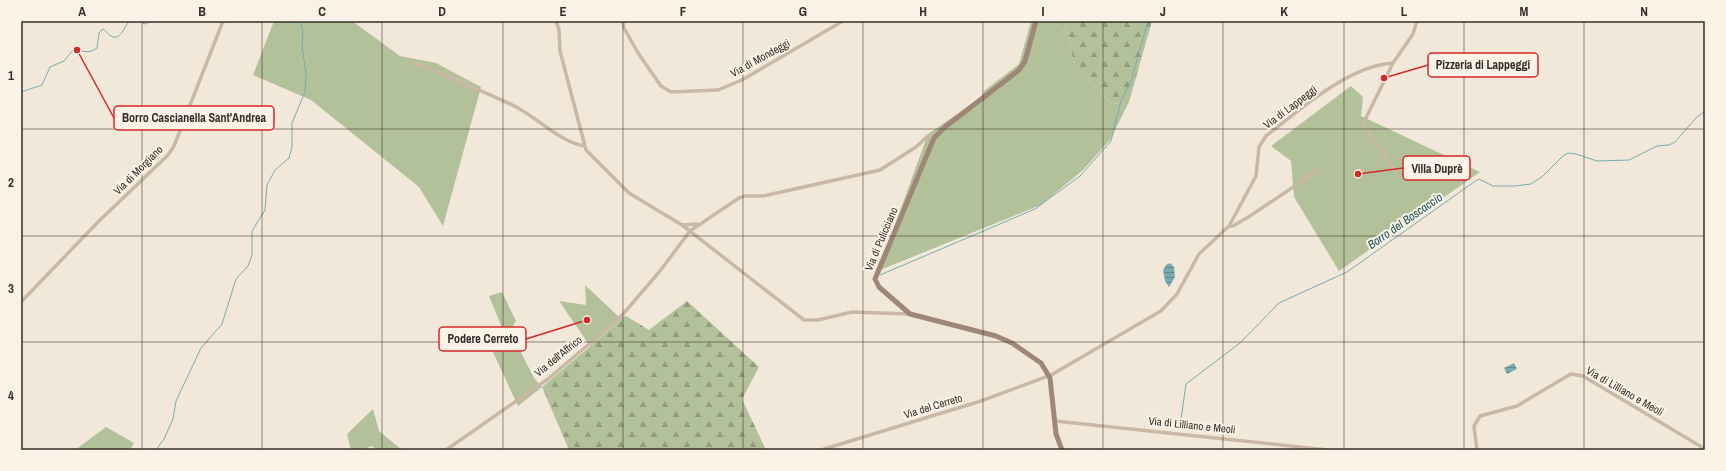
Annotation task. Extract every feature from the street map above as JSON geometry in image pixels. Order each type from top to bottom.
[{"type":"street","name":"Via di Morgiano","points":[[21,302],[97,223],[168,155],[174,146],[223,21]]},
{"type":"street","points":[[556,21],[559,30],[560,51],[584,146]]},
{"type":"street","name":"Via di Mondeggi","points":[[623,21],[624,28],[638,53],[660,86],[671,92],[718,90],[742,80],[843,21]]},
{"type":"street","name":"Via di Pulicciano","points":[[1036,21],[1025,61],[1020,70],[936,135],[930,145],[885,257],[875,277],[879,286],[910,314],[979,330],[1008,341],[1039,361],[1049,376],[1057,440],[1062,450]]},
{"type":"street","points":[[1394,170],[1363,124],[1393,63],[1413,34],[1418,21]]},
{"type":"street","points":[[415,62],[497,97],[530,115],[556,134],[584,146],[629,193],[682,225],[804,320],[818,320],[852,312],[910,314]]},
{"type":"street","name":"Via di Lappeggi","points":[[1049,376],[1161,311],[1177,294],[1200,254],[1229,226],[1256,176],[1259,147],[1266,136],[1346,78],[1378,65],[1393,63]]},
{"type":"street","points":[[690,231],[739,198],[745,196],[763,196],[880,170],[916,147],[928,136],[936,135]]},
{"type":"street","name":"Via di Lappeggi","points":[[1229,226],[1233,226],[1250,216],[1317,171]]},
{"type":"street","points":[[682,225],[700,223]]},
{"type":"street","name":"Via dell'Affrico","points":[[446,450],[548,379],[610,326],[624,313],[660,271],[690,231]]},
{"type":"street","points":[[681,241],[690,236],[697,236]]},
{"type":"street","name":"Via di Lilliano e Meoli","points":[[1476,450],[1474,431],[1477,419],[1517,406],[1571,374],[1578,374],[1607,389],[1705,449]]},
{"type":"street","name":"Via del Cerreto","points":[[822,450],[981,401],[1049,376]]},
{"type":"street","name":"Via di Lilliano e Meoli","points":[[1055,421],[1328,450]]},
{"type":"green space","points":[[274,21],[352,21],[400,56],[436,63],[481,87],[443,226],[419,187],[311,100],[253,75]]},
{"type":"green space","points":[[1031,21],[1059,21],[1067,30],[1074,64],[1112,104],[1129,102],[1110,140],[1083,170],[1041,205],[875,272],[890,238],[928,134],[982,97],[984,91],[1019,64]]},
{"type":"green space","points":[[1059,21],[1152,21],[1129,102],[1112,104],[1074,64],[1067,30]]},
{"type":"green space","points":[[1351,86],[1363,97],[1361,116],[1480,172],[1339,271],[1294,197],[1291,161],[1271,146]]},
{"type":"green space","points":[[585,285],[618,316],[626,316],[590,346],[559,301],[586,305]]},
{"type":"green space","points":[[502,292],[516,321],[510,331],[534,378],[542,387],[518,406],[492,350],[502,328],[489,296]]},
{"type":"green space","points":[[687,301],[759,367],[742,399],[766,450],[569,450],[542,387],[626,316],[649,330]]},
{"type":"green space","points":[[373,409],[379,431],[402,450],[377,450],[372,446],[361,450],[351,450],[347,434]]},
{"type":"green space","points":[[106,427],[134,443],[130,450],[75,450]]},
{"type":"water","points":[[1170,263],[1174,267],[1175,277],[1169,287],[1165,281],[1163,270],[1166,265]]},
{"type":"water","points":[[1514,363],[1517,369],[1507,374],[1504,368]]},
{"type":"waterway","points":[[21,92],[42,85],[50,67],[64,61],[73,50],[88,52],[97,48],[99,33],[103,29],[111,36],[117,37],[130,21]]},
{"type":"waterway","points":[[138,21],[145,24],[152,21]]},
{"type":"waterway","points":[[156,450],[164,439],[173,419],[176,401],[201,348],[222,324],[236,279],[248,266],[252,255],[252,231],[265,210],[267,185],[275,170],[289,158],[292,147],[292,123],[305,92],[306,74],[302,46],[303,32],[300,21]]},
{"type":"waterway","points":[[880,275],[1035,209],[1080,176],[1111,141],[1121,101],[1131,81],[1148,21]]},
{"type":"waterway","name":"Borro del Boscaccio","points":[[1180,426],[1186,384],[1240,343],[1279,303],[1347,272],[1474,182],[1479,179],[1493,186],[1531,184],[1543,176],[1568,153],[1597,161],[1629,160],[1657,146],[1669,145],[1675,142],[1696,118],[1705,111]]},
{"type":"place","name":"Borro Cascianella Sant'Andrea","points":[[77,50]]},
{"type":"place","name":"Pizzeria di Lappeggi","points":[[1384,78]]},
{"type":"place","name":"Villa Duprè","points":[[1358,174]]},
{"type":"place","name":"Podere Cerreto","points":[[587,320]]}]
